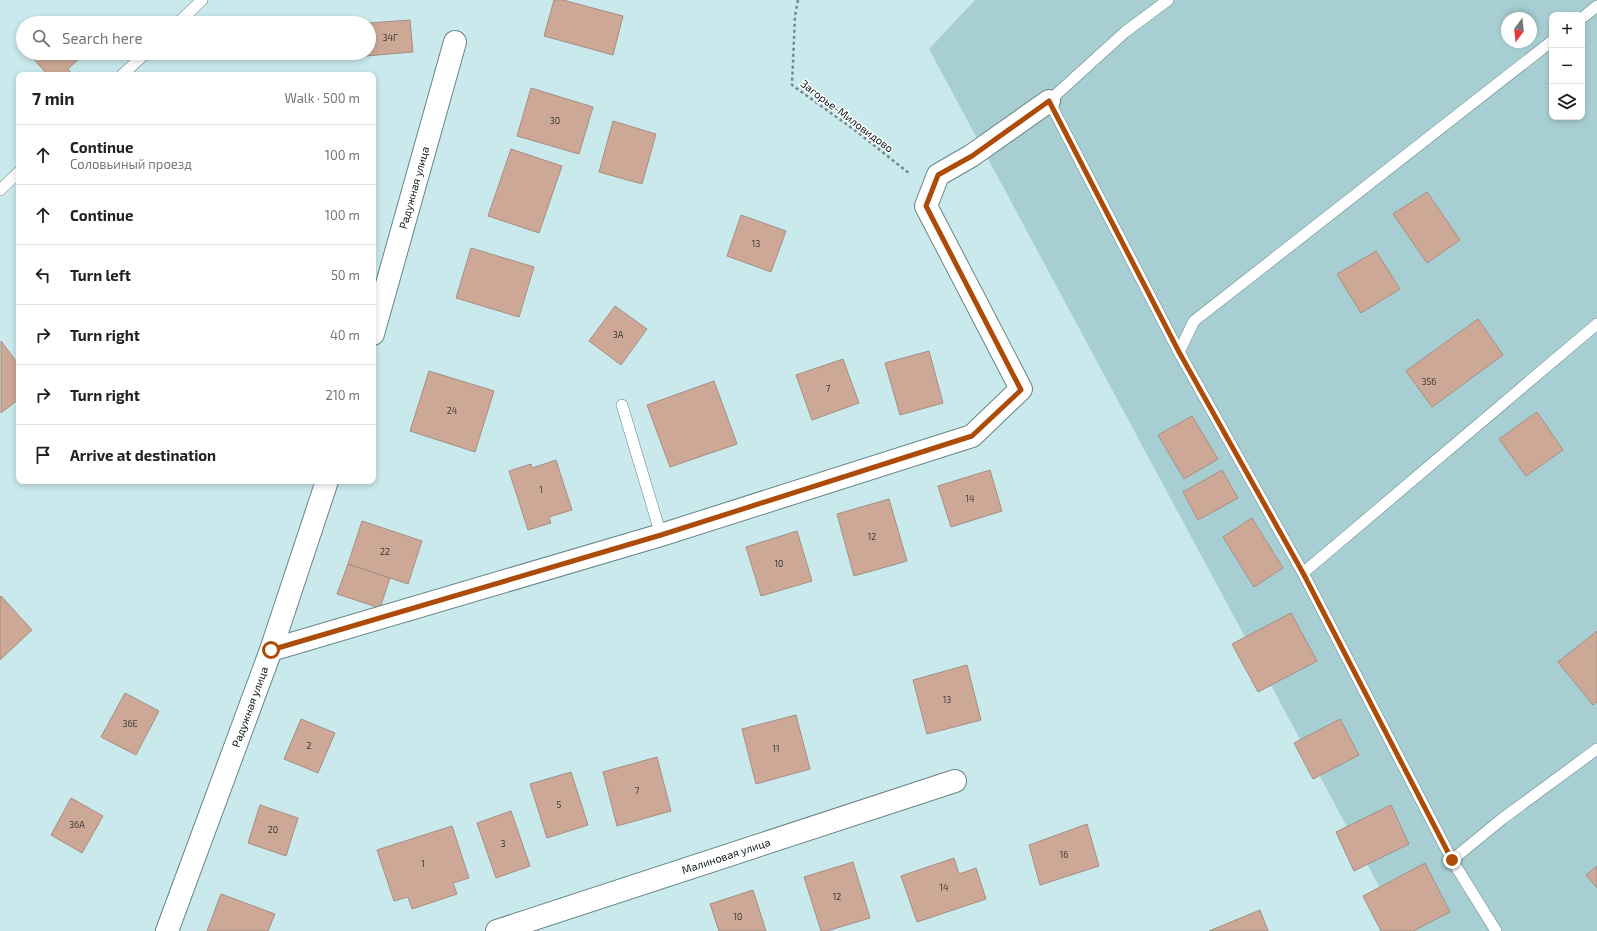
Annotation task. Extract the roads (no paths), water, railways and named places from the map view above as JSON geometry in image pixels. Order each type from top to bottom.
[{"type":"street","name":"Радужная улица","points":[[376,323],[454,42]]},
{"type":"street","points":[[271,650],[661,535],[972,436],[1021,390],[926,206],[938,175],[972,156],[1049,101]]},
{"type":"street","name":"Радужная улица","points":[[167,931],[271,650],[325,484]]},
{"type":"street","name":"Малиновая улица","points":[[497,931],[955,781]]},
{"type":"lane","points":[[185,16],[202,0]]},
{"type":"lane","points":[[1168,0],[1125,32],[1049,101],[1179,352],[1303,573],[1452,860],[1496,931]]},
{"type":"lane","points":[[1585,16],[1597,6]]},
{"type":"lane","points":[[1179,352],[1194,321],[1549,43]]},
{"type":"lane","points":[[125,72],[138,60]]},
{"type":"lane","points":[[0,190],[16,175]]},
{"type":"lane","points":[[1303,573],[1597,324]]},
{"type":"lane","points":[[622,406],[661,535]]},
{"type":"lane","points":[[1452,860],[1502,819],[1597,749]]}]
